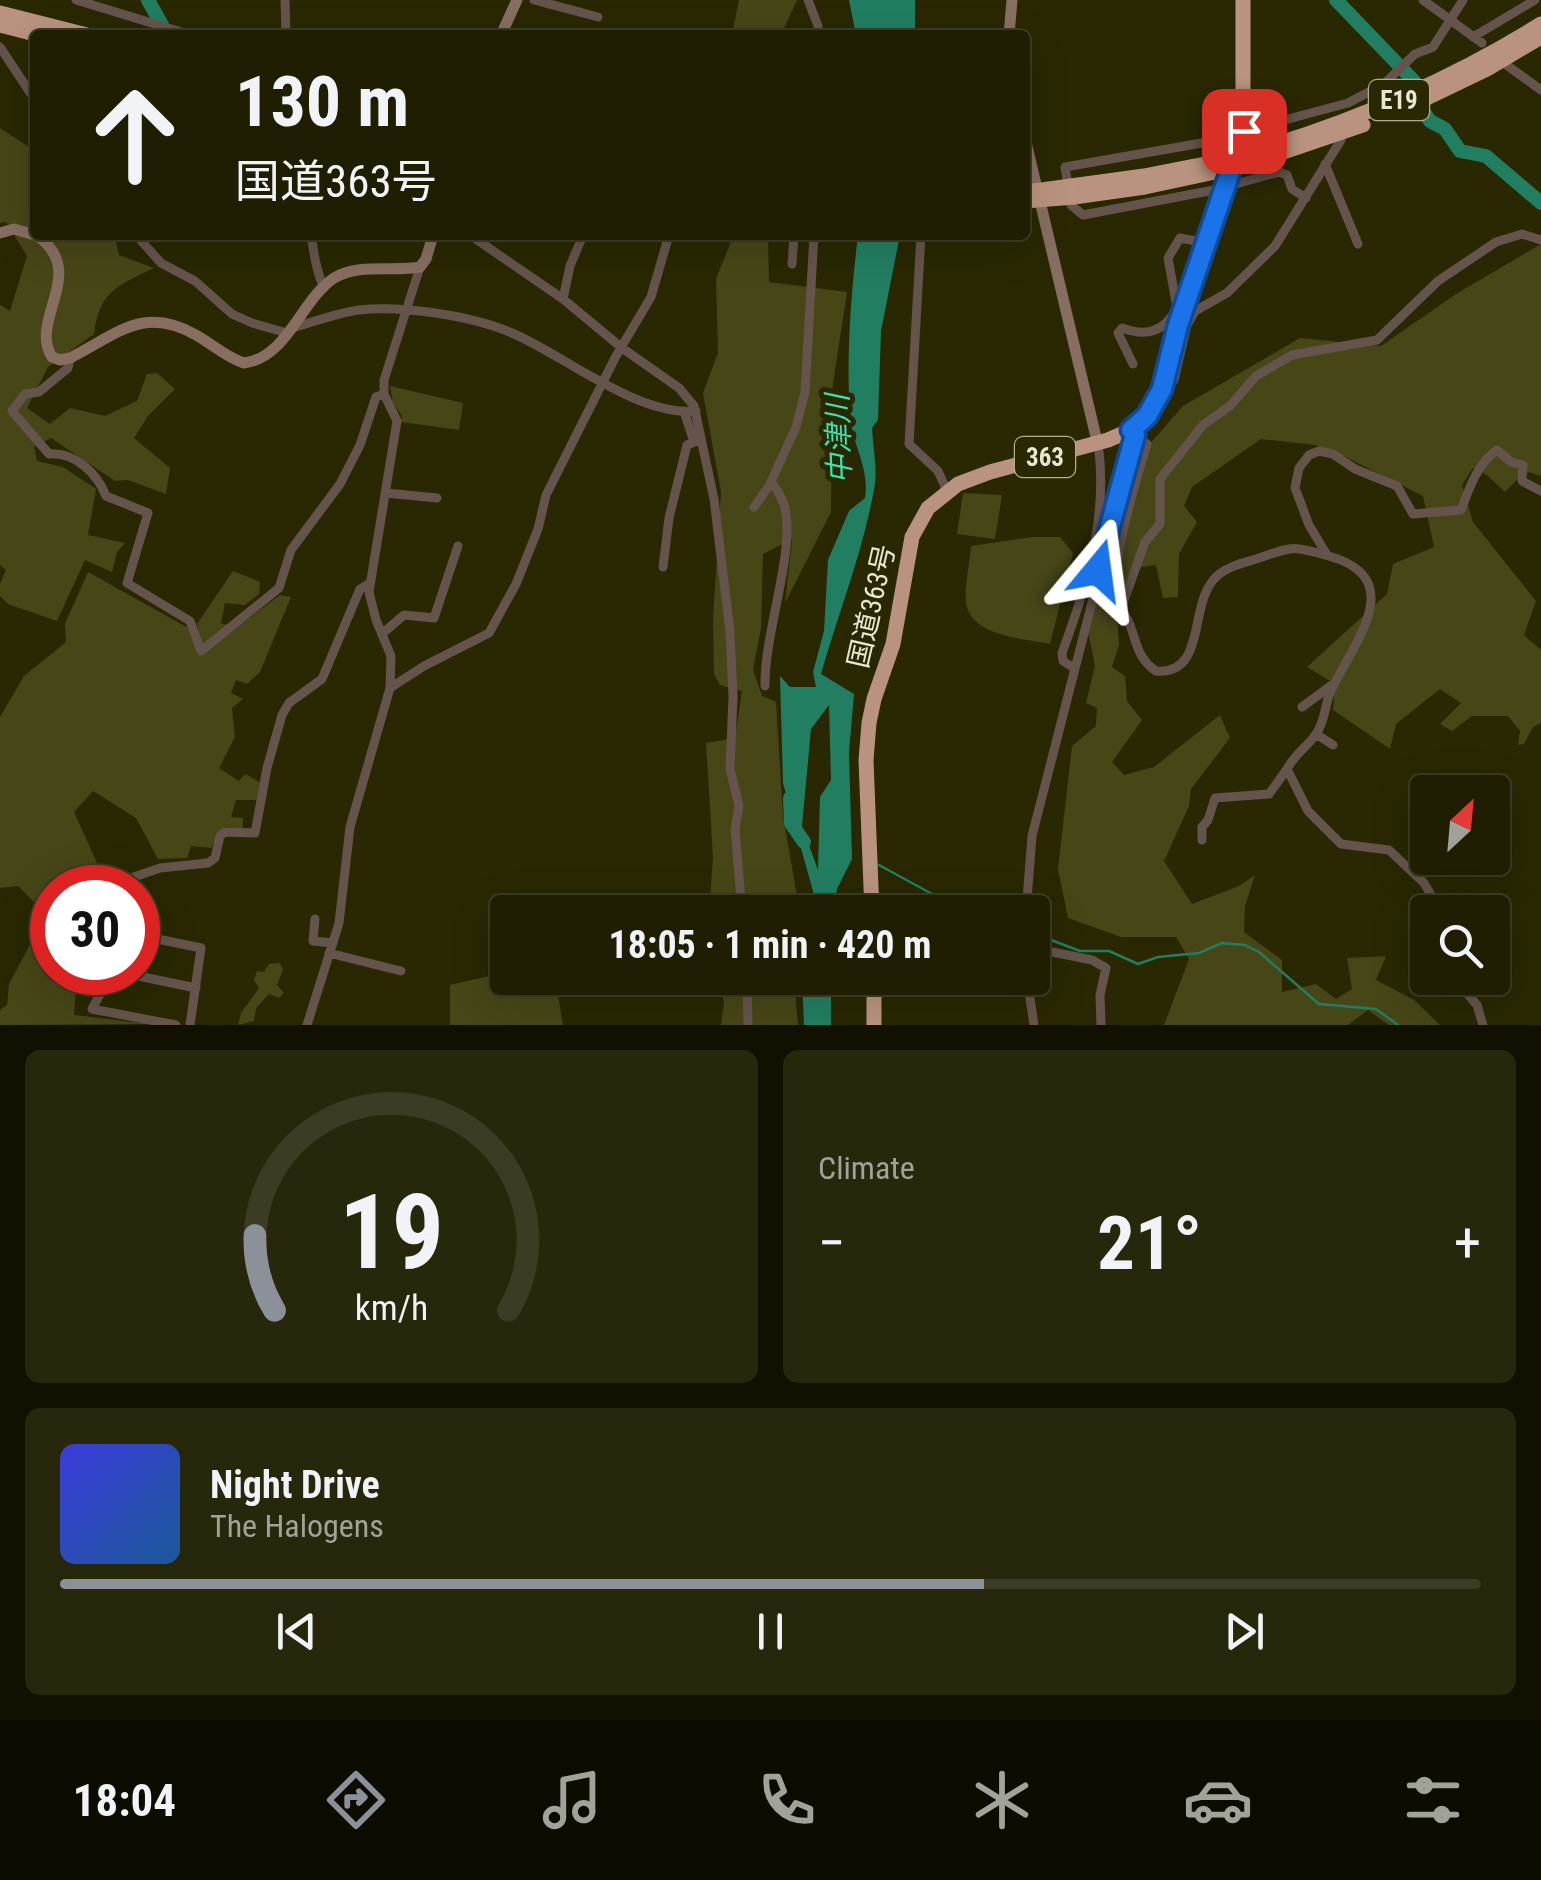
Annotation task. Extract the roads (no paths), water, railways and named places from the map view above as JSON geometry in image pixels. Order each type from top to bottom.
[{"type":"highway","points":[[1133,432],[1162,389],[1180,309],[1206,243],[1219,173],[1243,134],[1243,0]]},
{"type":"highway","points":[[0,13],[67,30]]},
{"type":"highway","name":"E19","points":[[1030,200],[1144,176],[1219,173],[1418,92],[1541,24]]},
{"type":"highway","points":[[0,25],[30,33]]},
{"type":"highway","name":"E19","points":[[1248,158],[1336,136],[1423,101],[1541,37]]},
{"type":"highway","name":"E19","points":[[1030,192],[1073,192]]},
{"type":"highway","name":"国道363号","points":[[871,895],[866,760],[872,710],[893,644],[912,537],[922,516],[947,491],[971,478],[1133,432]]},
{"type":"highway","points":[[874,995],[874,1025]]},
{"type":"main road","points":[[504,30],[517,0]]},
{"type":"main road","points":[[1010,30],[1012,0]]},
{"type":"main road","points":[[1030,159],[1096,436]]},
{"type":"main road","points":[[0,233],[14,229],[30,234]]},
{"type":"main road","points":[[42,240],[50,246],[58,262],[46,345],[52,357],[70,358],[151,320],[175,324],[244,363],[266,357],[335,278],[352,272],[420,267],[432,240]]},
{"type":"street","points":[[76,0],[175,30]]},
{"type":"street","points":[[286,0],[286,30]]},
{"type":"street","points":[[534,0],[598,17]]},
{"type":"street","points":[[808,0],[817,30]]},
{"type":"street","points":[[1423,0],[1478,40],[1535,0]]},
{"type":"street","points":[[1306,198],[1296,193],[1287,175],[1279,172],[1219,173],[1214,190],[1083,215],[1072,205],[1065,168],[1243,134],[1348,108],[1384,84],[1415,54],[1433,47],[1463,0]]},
{"type":"street","points":[[0,47],[30,92]]},
{"type":"street","points":[[1501,62],[1541,90]]},
{"type":"street","points":[[1162,389],[1174,380],[1187,325],[1195,311],[1227,293],[1275,246],[1341,140]]},
{"type":"street","points":[[1325,164],[1358,244]]},
{"type":"street","points":[[1120,609],[1145,542],[1160,524],[1160,480],[1203,425],[1230,406],[1256,376],[1292,356],[1378,340],[1438,281],[1496,242],[1522,234],[1541,240]]},
{"type":"street","points":[[1133,364],[1118,333],[1122,328],[1160,330],[1169,323],[1180,309],[1168,258],[1180,238],[1206,243]]},
{"type":"street","points":[[140,240],[161,264],[195,281],[232,314],[252,324],[288,331],[364,310],[453,318],[513,333],[602,384],[647,402],[696,411]]},
{"type":"street","points":[[312,240],[316,272],[324,288]]},
{"type":"street","points":[[477,240],[563,299],[679,388],[696,411],[714,499],[730,631],[730,768],[739,806],[735,829],[741,895]]},
{"type":"street","points":[[563,299],[570,266],[582,240]]},
{"type":"street","points":[[390,688],[489,632],[516,584],[546,495],[655,287],[667,240]]},
{"type":"street","points":[[792,264],[794,240]]},
{"type":"street","points":[[754,507],[796,427],[805,392],[814,240]]},
{"type":"street","points":[[921,240],[909,444],[938,471],[947,491]]},
{"type":"street","points":[[308,1025],[343,907],[350,826],[390,688],[391,656],[371,604],[370,583],[397,421],[384,394],[384,380],[420,267]]},
{"type":"street","points":[[70,358],[68,368],[38,392],[25,394],[12,411],[49,454],[63,453],[96,476],[106,496],[148,513],[126,583],[190,621],[202,651],[279,588],[291,550],[340,484],[360,445],[376,397],[384,394]]},
{"type":"street","points":[[662,567],[686,445],[694,442],[684,411]]},
{"type":"street","points":[[1027,895],[1032,836],[1133,432],[1147,444],[1125,523],[1117,578],[1120,609],[1129,620],[1139,654],[1151,668],[1166,672],[1184,663],[1190,654],[1202,599],[1220,574],[1292,547],[1308,548],[1362,570],[1373,598],[1316,734],[1269,794],[1215,798],[1202,827],[1202,840]]},
{"type":"street","points":[[1327,555],[1295,488],[1300,468],[1309,455],[1319,451],[1398,486],[1413,514],[1460,510],[1473,478],[1497,450],[1523,466],[1522,481],[1541,491]]},
{"type":"street","points":[[1074,668],[1063,661],[1062,653],[1090,566],[1102,501],[1100,451]]},
{"type":"street","points":[[765,686],[786,524],[784,503],[771,480]]},
{"type":"street","points":[[386,493],[437,498]]},
{"type":"street","points":[[382,633],[404,616],[434,618],[458,546]]},
{"type":"street","points":[[160,868],[208,863],[225,832],[255,833],[266,768],[282,715],[289,703],[322,679],[360,589],[370,583]]},
{"type":"street","points":[[1302,707],[1334,685]]},
{"type":"street","points":[[1316,734],[1333,745]]},
{"type":"street","points":[[1287,769],[1308,811],[1341,844],[1388,850],[1431,895]]},
{"type":"street","points":[[315,919],[313,941],[401,971]]},
{"type":"street","points":[[160,940],[201,948],[190,1025]]},
{"type":"street","points":[[1050,952],[1092,960],[1106,968],[1100,994],[1101,1025]]},
{"type":"street","points":[[160,981],[196,988]]},
{"type":"street","points":[[101,995],[92,1010],[176,1025]]},
{"type":"street","points":[[747,995],[748,1025]]},
{"type":"street","points":[[1030,995],[1034,1025]]},
{"type":"street","points":[[1468,995],[1477,1005],[1483,1025]]},
{"type":"waterway","points":[[148,0],[162,25]]},
{"type":"waterway","points":[[1336,0],[1414,81]]},
{"type":"waterway","points":[[1423,111],[1430,121],[1445,129],[1460,151],[1486,156],[1541,203]]},
{"type":"waterway","name":"中津川","points":[[790,798],[791,823],[804,842]]},
{"type":"waterway","points":[[879,865],[934,895]]},
{"type":"waterway","points":[[1050,940],[1080,951],[1109,951],[1138,964],[1158,957],[1199,953],[1222,943],[1245,945],[1259,952],[1319,1004],[1376,1009],[1398,1025]]}]
